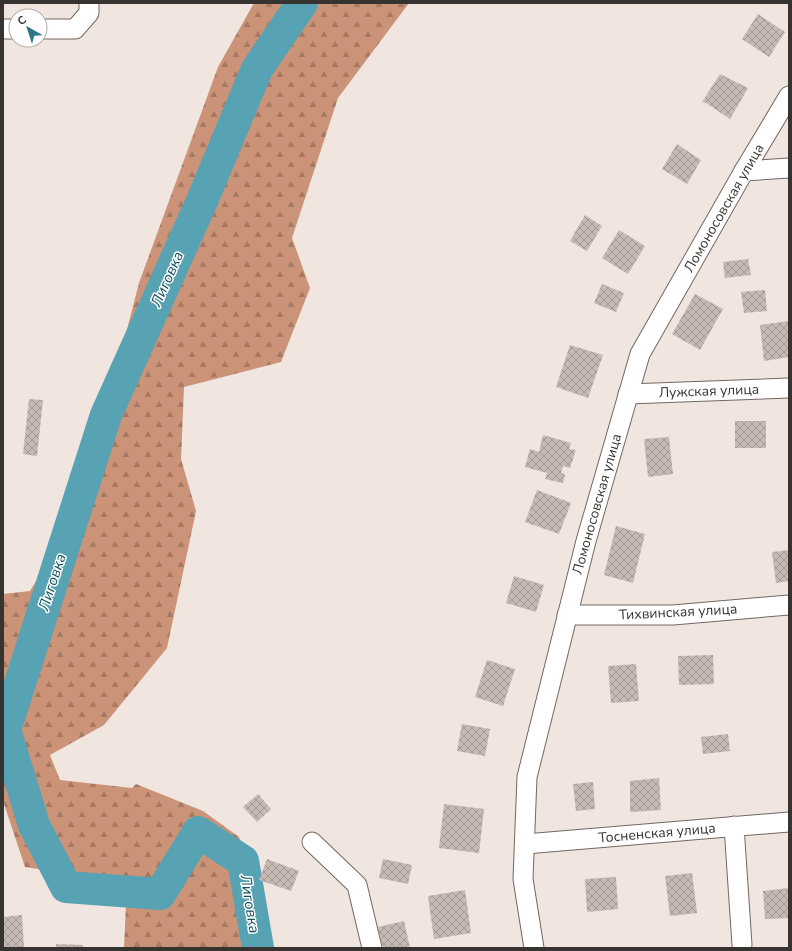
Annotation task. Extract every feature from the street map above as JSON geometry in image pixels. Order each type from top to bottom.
[{"type":"street","points":[[48,29],[75,29],[89,13],[90,3]]},
{"type":"street","name":"Ломоносовская улица","points":[[534,948],[524,879],[527,777],[586,541],[628,394],[640,354],[744,171],[789,96]]},
{"type":"street","points":[[744,171],[789,168]]},
{"type":"street","name":"Лужская улица","points":[[628,394],[789,388]]},
{"type":"street","name":"Тихвинская улица","points":[[567,615],[673,615],[789,605]]},
{"type":"street","name":"Тосненская улица","points":[[525,844],[789,822]]},
{"type":"street","points":[[734,826],[742,945]]},
{"type":"street","points":[[312,842],[357,885],[372,948]]},
{"type":"green space","points":[[254,3],[409,3],[338,98],[292,238],[310,288],[281,362],[184,387],[181,459],[196,511],[167,648],[104,725],[50,755],[60,780],[132,788],[136,784],[203,811],[239,837],[242,844],[237,918],[249,942],[256,948],[124,948],[127,883],[25,867],[3,801],[3,594],[30,591],[80,511],[139,283],[218,67]]},
{"type":"building","points":[[758,14],[785,32],[769,57],[742,39]]},
{"type":"building","points":[[720,74],[748,88],[730,119],[706,103],[702,102]]},
{"type":"building","points":[[677,144],[701,160],[687,184],[662,169]]},
{"type":"building","points":[[585,215],[602,226],[587,251],[570,241]]},
{"type":"building","points":[[619,230],[645,246],[628,274],[602,258]]},
{"type":"building","points":[[748,259],[751,275],[725,278],[723,262]]},
{"type":"building","points":[[602,284],[624,293],[616,312],[594,303]]},
{"type":"building","points":[[765,290],[767,311],[744,313],[741,292]]},
{"type":"building","points":[[695,294],[723,309],[700,350],[672,334]]},
{"type":"building","points":[[789,321],[789,357],[764,361],[760,325]]},
{"type":"building","points":[[570,345],[603,355],[588,398],[556,387]]},
{"type":"building","points":[[29,399],[43,400],[37,456],[23,454]]},
{"type":"building","points":[[735,421],[766,421],[766,448],[735,448]]},
{"type":"building","points":[[543,435],[571,443],[569,449],[576,450],[570,468],[563,466],[561,473],[565,474],[563,483],[545,479],[547,473],[525,467],[530,449],[539,452]]},
{"type":"building","points":[[669,437],[673,474],[648,477],[644,439]]},
{"type":"building","points":[[537,490],[571,503],[559,534],[525,522]]},
{"type":"building","points":[[616,526],[645,534],[633,583],[604,575]]},
{"type":"building","points":[[789,550],[789,581],[776,583],[772,552]]},
{"type":"building","points":[[514,576],[544,585],[536,612],[506,603]]},
{"type":"building","points":[[713,655],[714,684],[679,685],[678,656]]},
{"type":"building","points":[[487,660],[515,669],[503,706],[475,697]]},
{"type":"building","points":[[636,664],[639,701],[611,703],[608,666]]},
{"type":"building","points":[[462,724],[490,729],[485,756],[457,751]]},
{"type":"building","points":[[728,734],[730,751],[703,754],[701,737]]},
{"type":"building","points":[[659,778],[661,810],[630,812],[630,781]]},
{"type":"building","points":[[593,782],[595,809],[576,811],[573,784]]},
{"type":"building","points":[[258,794],[271,809],[257,822],[243,807]]},
{"type":"building","points":[[444,804],[484,809],[479,853],[439,848]]},
{"type":"building","points":[[267,859],[299,871],[291,891],[259,880]]},
{"type":"building","points":[[383,859],[412,865],[408,884],[379,878]]},
{"type":"building","points":[[692,873],[697,913],[670,916],[665,876]]},
{"type":"building","points":[[616,877],[618,909],[587,912],[585,879]]},
{"type":"building","points":[[789,888],[789,918],[765,919],[763,891]]},
{"type":"building","points":[[465,890],[471,933],[434,939],[428,896]]},
{"type":"building","points":[[22,915],[24,948],[3,948],[3,917]]},
{"type":"building","points":[[404,921],[410,948],[383,948],[378,927]]},
{"type":"building","points":[[56,944],[83,945],[82,948],[56,948]]},
{"type":"waterway","name":"Лиговка","points":[[258,948],[243,861],[198,832],[160,894],[66,887],[34,825],[5,730],[106,415],[202,201],[257,69],[302,3]]}]
